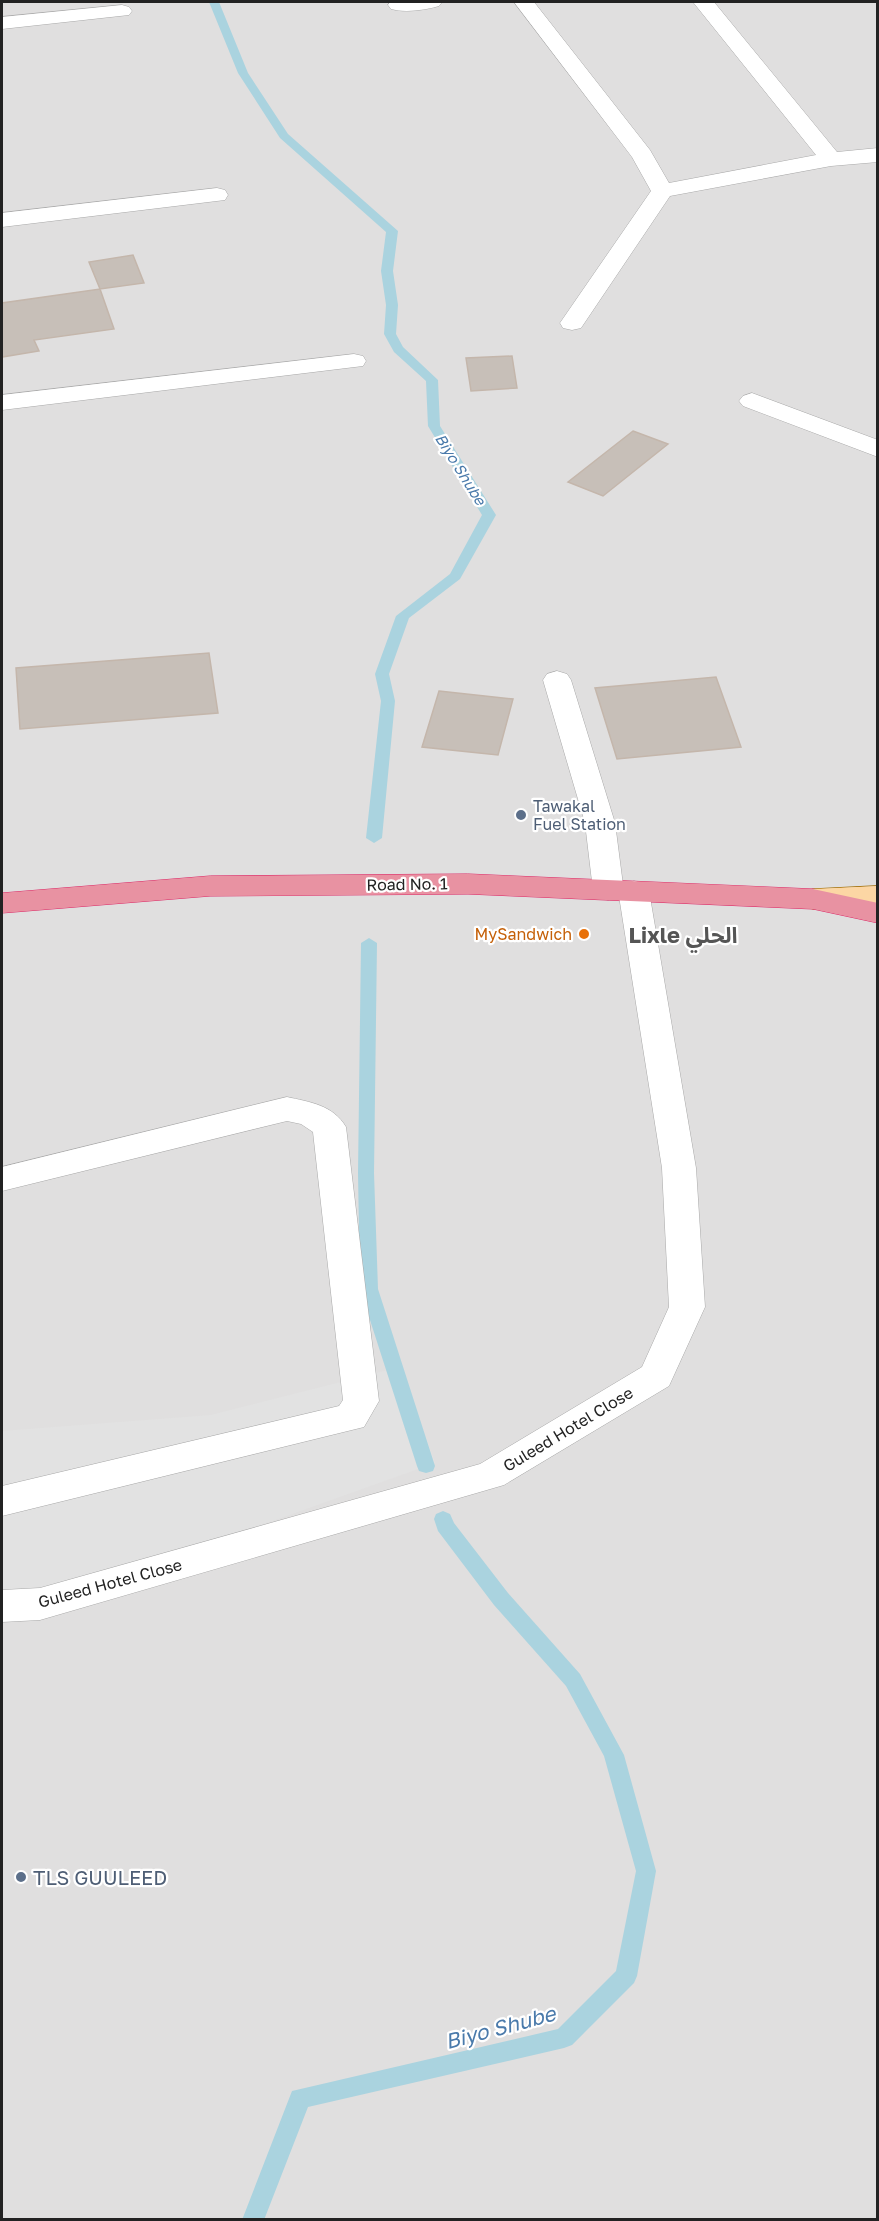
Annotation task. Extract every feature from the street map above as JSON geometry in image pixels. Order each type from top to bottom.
[{"type":"highway","name":"Road No. 1","points":[[2,903],[210,886],[468,884],[813,899],[878,913]]},
{"type":"main road","points":[[813,899],[878,896]]},
{"type":"street","points":[[398,5],[432,2]]},
{"type":"street","points":[[524,2],[642,155],[662,191]]},
{"type":"street","points":[[703,2],[831,159]]},
{"type":"street","points":[[2,23],[122,11]]},
{"type":"street","points":[[572,323],[662,191],[831,159],[878,155]]},
{"type":"street","points":[[2,220],[217,195]]},
{"type":"street","points":[[2,403],[354,361]]},
{"type":"street","points":[[752,401],[878,449]]},
{"type":"street","name":"Guleed Hotel Close","points":[[2,1606],[40,1605],[491,1475],[656,1376],[687,1307],[679,1168],[621,891],[557,680]]},
{"type":"street","points":[[2,1179],[287,1109],[311,1114],[329,1127],[362,1401],[351,1418],[2,1501]]},
{"type":"shaded area","points":[[2,2],[877,2],[877,2219],[2,2219]]},
{"type":"shaded area","points":[[400,1367],[435,1463],[40,1604],[2,1604],[2,1431],[211,1415]]},
{"type":"building","points":[[133,255],[144,283],[100,289],[89,262]]},
{"type":"building","points":[[100,289],[114,329],[34,340],[39,351],[2,357],[2,303]]},
{"type":"building","points":[[512,356],[517,388],[471,391],[466,358]]},
{"type":"building","points":[[633,431],[668,444],[603,496],[568,482]]},
{"type":"building","points":[[209,653],[218,713],[20,729],[16,668]]},
{"type":"building","points":[[716,677],[741,747],[617,759],[595,688]]},
{"type":"building","points":[[439,691],[513,699],[498,755],[422,747]]},
{"type":"waterway","name":"Biyo Shube","points":[[214,2],[243,73],[284,136],[392,231],[387,271],[392,305],[390,334],[398,349],[432,380],[434,426],[489,515],[455,576],[403,616],[382,674],[388,701],[374,838]]},
{"type":"waterway","points":[[369,943],[366,1173],[369,1289],[426,1466]]},
{"type":"waterway","name":"Biyo Shube","points":[[253,2220],[300,2098],[564,2038],[626,1976],[646,1871],[614,1755],[573,1680],[501,1599],[445,1526],[443,1519]]},
{"type":"place","name":"Tawakal Fuel Station","points":[[521,815]]},
{"type":"place","name":"MySandwich","points":[[584,934]]},
{"type":"place","name":"TLS GUULEED","points":[[21,1877]]},
{"type":"district","name":"Lixle الحلي","points":[[683,934]]}]
